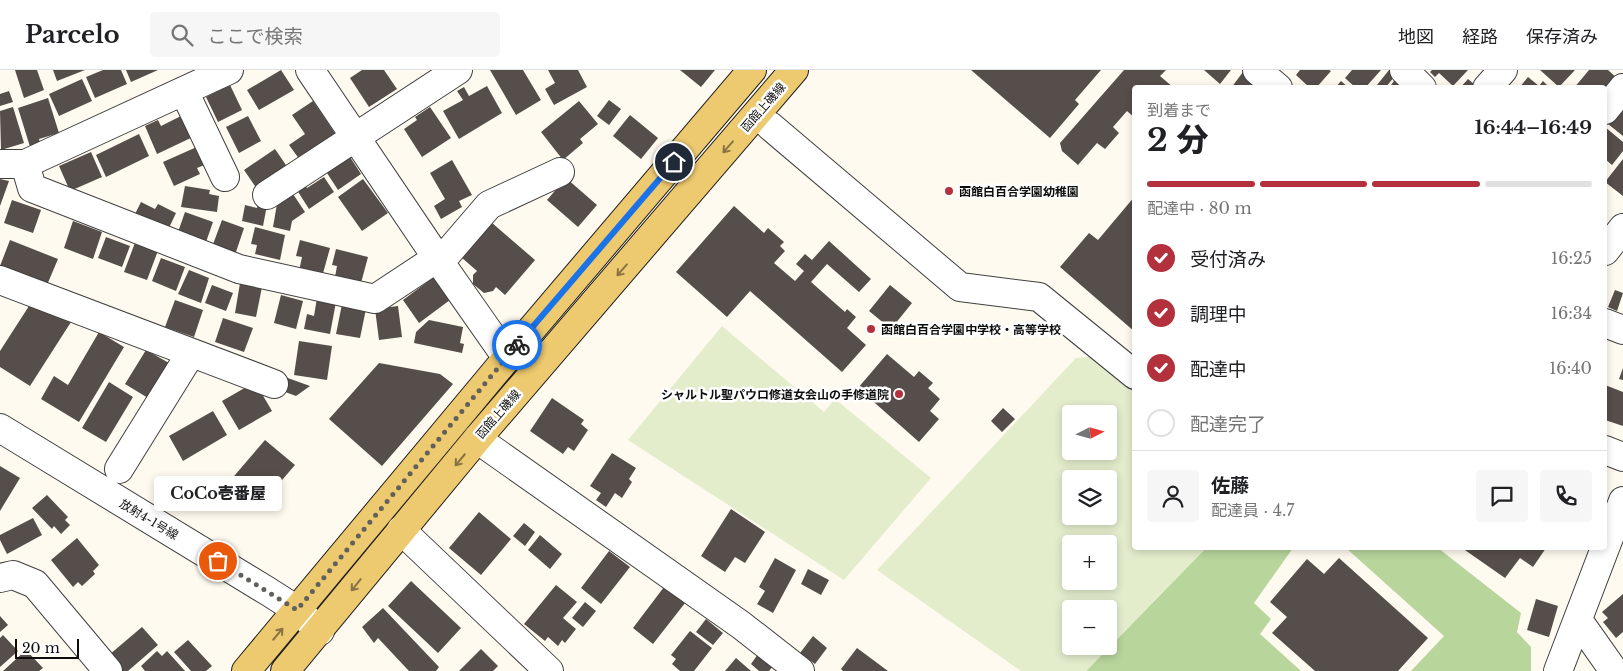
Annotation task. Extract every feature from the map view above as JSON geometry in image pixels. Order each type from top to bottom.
[{"type":"main road","points":[[246,671],[507,358],[752,70]]},
{"type":"main road","name":"函館上磯線","points":[[285,671],[477,439],[794,70]]},
{"type":"street","points":[[229,70],[13,164],[32,188],[239,269],[375,299],[439,260],[489,205],[560,172]]},
{"type":"street","points":[[310,70],[507,358]]},
{"type":"street","points":[[267,195],[458,70]]},
{"type":"street","points":[[1257,70],[1274,85]]},
{"type":"street","points":[[1404,70],[1419,85]]},
{"type":"street","points":[[1490,85],[1503,70]]},
{"type":"street","points":[[1607,108],[1623,88]]},
{"type":"street","points":[[184,91],[224,177]]},
{"type":"street","points":[[770,126],[960,288],[1039,297],[1132,373]]},
{"type":"street","points":[[1607,248],[1623,228]]},
{"type":"street","points":[[0,280],[274,384]]},
{"type":"street","points":[[1607,324],[1623,330]]},
{"type":"street","points":[[119,469],[191,353]]},
{"type":"street","name":"放射4-1号線","points":[[0,428],[297,610],[320,631]]},
{"type":"street","points":[[477,439],[741,625],[800,671]]},
{"type":"street","points":[[1607,451],[1623,457]]},
{"type":"street","points":[[1607,543],[1623,501]]},
{"type":"street","points":[[401,530],[550,671]]},
{"type":"street","points":[[1558,671],[1604,550]]},
{"type":"street","points":[[0,578],[13,575],[35,584],[108,671]]},
{"type":"street","points":[[1578,620],[1616,664]]},
{"type":"green space","points":[[722,326],[824,412],[835,399],[931,478],[844,580],[628,440]]},
{"type":"green space","points":[[1102,356],[1132,383],[1132,550],[1204,550],[1117,639],[1117,600],[1062,600],[1062,655],[1102,655],[1086,671],[1021,671],[877,570],[1076,358]]},
{"type":"green space","points":[[1204,550],[1292,550],[1254,603],[1271,619],[1260,634],[1301,671],[1086,671],[1102,655],[1117,655],[1117,639]]},
{"type":"green space","points":[[1348,550],[1441,550],[1521,613],[1517,632],[1531,647],[1531,671],[1411,671],[1444,636]]},
{"type":"building","points":[[15,70],[37,70],[44,90],[24,98]]},
{"type":"building","points":[[53,70],[85,70],[57,81]]},
{"type":"building","points":[[103,70],[121,70],[127,84],[95,98],[86,77]]},
{"type":"building","points":[[126,70],[158,70],[131,82]]},
{"type":"building","points":[[281,70],[294,90],[259,110],[247,90]]},
{"type":"building","points":[[362,70],[384,70],[397,89],[369,107],[350,78]]},
{"type":"building","points":[[490,70],[523,70],[541,100],[516,115]]},
{"type":"building","points":[[548,70],[578,70],[587,87],[554,105],[545,89],[555,83]]},
{"type":"building","points":[[680,70],[715,70],[701,87]]},
{"type":"building","points":[[971,70],[1101,70],[1075,100],[1079,104],[1050,138]]},
{"type":"building","points":[[1124,70],[1166,70],[1160,76],[1170,85],[1132,85],[1132,115],[1127,111],[1113,127],[1119,133],[1105,149],[1097,143],[1078,165],[1062,151],[1060,143]]},
{"type":"building","points":[[1204,70],[1231,70],[1220,84]]},
{"type":"building","points":[[1300,70],[1331,71],[1319,85],[1307,85],[1296,75]]},
{"type":"building","points":[[1352,70],[1381,70],[1368,85],[1353,85],[1345,78]]},
{"type":"building","points":[[1389,70],[1395,76],[1388,85],[1377,85]]},
{"type":"building","points":[[1432,70],[1468,70],[1454,85],[1439,73],[1435,77],[1430,72]]},
{"type":"building","points":[[1540,70],[1575,70],[1561,85],[1557,85]]},
{"type":"building","points":[[1589,70],[1608,70],[1618,79],[1607,92],[1607,85],[1576,85]]},
{"type":"building","points":[[1243,72],[1258,85],[1233,85]]},
{"type":"building","points":[[1528,77],[1538,85],[1521,85]]},
{"type":"building","points":[[1396,78],[1404,85],[1391,85]]},
{"type":"building","points":[[82,79],[92,101],[59,116],[49,94]]},
{"type":"building","points":[[1468,79],[1475,85],[1463,85]]},
{"type":"building","points":[[1341,81],[1346,85],[1338,85]]},
{"type":"building","points":[[230,85],[242,110],[218,122],[206,97]]},
{"type":"building","points":[[487,86],[502,113],[459,139],[443,111],[463,100],[457,91],[464,87],[469,96]]},
{"type":"building","points":[[9,91],[13,102],[0,106],[0,94]]},
{"type":"building","points":[[48,98],[59,133],[39,139],[41,147],[31,150],[18,108]]},
{"type":"building","points":[[609,100],[621,109],[609,125],[597,116]]},
{"type":"building","points":[[313,101],[336,135],[300,160],[289,145],[305,134],[292,115]]},
{"type":"building","points":[[579,101],[598,124],[580,139],[583,143],[563,160],[541,132]]},
{"type":"building","points":[[1623,104],[1623,136],[1608,124]]},
{"type":"building","points":[[13,107],[24,143],[1,150],[0,111]]},
{"type":"building","points":[[430,107],[451,138],[422,157],[404,129],[417,120],[415,117]]},
{"type":"building","points":[[185,114],[195,136],[157,154],[145,126],[158,120],[161,126]]},
{"type":"building","points":[[630,115],[658,138],[641,159],[613,136]]},
{"type":"building","points":[[248,116],[261,141],[239,153],[226,127]]},
{"type":"building","points":[[1607,129],[1623,142],[1623,151],[1612,165],[1607,161]]},
{"type":"building","points":[[139,134],[149,156],[106,177],[96,155]]},
{"type":"building","points":[[199,146],[207,164],[197,168],[200,174],[174,186],[163,162]]},
{"type":"building","points":[[275,149],[288,168],[257,189],[244,170]]},
{"type":"building","points":[[91,152],[102,177],[70,191],[59,166]]},
{"type":"building","points":[[350,157],[361,174],[338,190],[327,173]]},
{"type":"building","points":[[1623,159],[1623,196],[1607,184],[1607,179]]},
{"type":"building","points":[[452,160],[472,195],[459,201],[462,207],[441,219],[434,206],[445,199],[430,173]]},
{"type":"building","points":[[324,177],[334,192],[309,209],[295,187],[302,182],[307,188]]},
{"type":"building","points":[[566,178],[597,205],[578,227],[547,200]]},
{"type":"building","points":[[0,179],[9,181],[0,206]]},
{"type":"building","points":[[363,179],[388,213],[362,231],[338,197]]},
{"type":"building","points":[[185,186],[210,190],[209,194],[219,196],[217,212],[181,207]]},
{"type":"building","points":[[293,194],[305,212],[292,221],[290,231],[273,227],[277,204]]},
{"type":"building","points":[[259,198],[268,200],[263,226],[242,221],[245,205],[257,208]]},
{"type":"building","points":[[12,200],[41,210],[33,233],[4,223]]},
{"type":"building","points":[[1132,200],[1132,329],[1060,267],[1089,233],[1098,240]]},
{"type":"building","points":[[141,202],[155,209],[158,204],[176,213],[168,230],[135,214]]},
{"type":"building","points":[[734,206],[764,233],[768,228],[784,242],[780,246],[785,251],[774,263],[795,281],[804,271],[796,264],[805,254],[812,260],[829,241],[871,279],[859,292],[827,264],[811,282],[845,312],[847,309],[856,317],[847,328],[866,345],[842,372],[750,291],[727,317],[676,272]]},
{"type":"building","points":[[185,212],[213,222],[206,242],[178,232]]},
{"type":"building","points":[[222,220],[244,228],[235,255],[212,247]]},
{"type":"building","points":[[73,221],[102,232],[93,259],[64,248]]},
{"type":"building","points":[[491,222],[535,260],[505,295],[496,287],[493,291],[484,293],[473,284],[473,275],[477,271],[461,257]]},
{"type":"building","points":[[255,227],[285,235],[280,260],[255,254],[257,245],[251,244]]},
{"type":"building","points":[[106,237],[130,246],[122,267],[98,258]]},
{"type":"building","points":[[10,240],[58,259],[47,285],[0,266]]},
{"type":"building","points":[[136,240],[159,248],[147,280],[124,272]]},
{"type":"building","points":[[300,240],[330,248],[322,277],[299,271],[302,257],[296,256]]},
{"type":"building","points":[[336,249],[368,257],[361,283],[335,277],[337,266],[332,265]]},
{"type":"building","points":[[161,258],[185,267],[176,291],[152,281]]},
{"type":"building","points":[[189,270],[209,278],[201,303],[178,294]]},
{"type":"building","points":[[434,277],[450,300],[419,323],[403,300]]},
{"type":"building","points":[[240,283],[262,287],[256,317],[235,313]]},
{"type":"building","points":[[212,285],[233,293],[226,311],[205,303]]},
{"type":"building","points":[[890,285],[912,303],[891,329],[869,311]]},
{"type":"building","points":[[1615,290],[1623,293],[1617,311],[1608,307]]},
{"type":"building","points":[[281,295],[303,301],[296,329],[274,323]]},
{"type":"building","points":[[317,298],[336,302],[330,334],[304,329],[307,314],[314,316]]},
{"type":"building","points":[[175,300],[203,310],[194,337],[165,327]]},
{"type":"building","points":[[342,304],[366,309],[360,338],[336,334]]},
{"type":"building","points":[[29,306],[71,322],[30,386],[0,367],[0,351]]},
{"type":"building","points":[[398,306],[402,337],[379,340],[375,309]]},
{"type":"building","points":[[223,318],[253,328],[244,352],[215,342]]},
{"type":"building","points":[[429,320],[463,327],[460,343],[464,344],[462,353],[414,343],[416,332]]},
{"type":"building","points":[[99,332],[124,347],[79,422],[41,399],[54,376],[68,385]]},
{"type":"building","points":[[299,341],[332,346],[327,380],[294,375]]},
{"type":"building","points":[[146,350],[169,363],[148,398],[125,384]]},
{"type":"building","name":"シャルトル聖パウロ修道女会山の手修道院","points":[[887,354],[914,377],[919,371],[933,383],[928,388],[940,399],[930,411],[939,419],[919,442],[858,388]]},
{"type":"building","points":[[379,363],[440,374],[453,384],[382,466],[329,419]]},
{"type":"building","points":[[1623,368],[1623,380],[1619,379]]},
{"type":"building","points":[[285,377],[310,386],[296,396],[280,390]]},
{"type":"building","points":[[109,382],[133,397],[106,442],[82,428]]},
{"type":"building","points":[[255,382],[272,411],[239,430],[222,401]]},
{"type":"building","points":[[1607,386],[1623,392],[1623,426],[1607,421]]},
{"type":"building","points":[[552,398],[584,420],[581,424],[588,430],[574,451],[568,447],[563,454],[530,431]]},
{"type":"building","points":[[1003,408],[1015,419],[1002,432],[991,421]]},
{"type":"building","points":[[213,411],[227,435],[183,461],[169,436]]},
{"type":"building","points":[[265,440],[295,465],[258,508],[229,482]]},
{"type":"building","points":[[612,453],[636,468],[629,479],[632,482],[622,498],[615,493],[606,507],[596,500],[601,493],[590,486]]},
{"type":"building","points":[[0,466],[20,478],[0,511]]},
{"type":"building","points":[[47,495],[68,517],[65,520],[70,525],[61,534],[54,526],[52,529],[32,508]]},
{"type":"building","points":[[731,509],[765,532],[745,563],[735,557],[725,572],[701,556]]},
{"type":"building","points":[[479,512],[511,539],[481,575],[449,548]]},
{"type":"building","points":[[33,518],[42,535],[7,554],[0,540],[0,535]]},
{"type":"building","points":[[524,523],[535,532],[525,546],[513,536]]},
{"type":"building","points":[[540,535],[562,554],[550,569],[528,550]]},
{"type":"building","points":[[77,538],[99,565],[93,571],[95,574],[82,586],[78,582],[73,587],[51,560]]},
{"type":"building","points":[[1465,550],[1545,550],[1533,567],[1520,558],[1505,578]]},
{"type":"building","points":[[609,551],[630,567],[601,604],[581,588]]},
{"type":"building","points":[[775,558],[796,570],[773,613],[757,604],[765,591],[759,587]]},
{"type":"building","points":[[1339,558],[1428,638],[1398,671],[1315,671],[1272,633],[1287,617],[1270,602],[1307,559],[1324,574]]},
{"type":"building","points":[[808,569],[829,580],[821,595],[801,584]]},
{"type":"building","points":[[411,581],[461,628],[438,653],[388,606]]},
{"type":"building","points":[[556,585],[577,602],[563,618],[576,629],[565,643],[562,640],[558,646],[548,637],[545,641],[524,624]]},
{"type":"building","points":[[664,587],[685,603],[653,644],[633,628]]},
{"type":"building","points":[[1623,594],[1623,632],[1616,638],[1603,622],[1608,618],[1602,612]]},
{"type":"building","points":[[1536,599],[1558,606],[1549,637],[1527,630]]},
{"type":"building","points":[[585,602],[596,611],[583,627],[572,618]]},
{"type":"building","points":[[383,608],[439,667],[436,671],[409,671],[378,638],[374,643],[362,627]]},
{"type":"building","points":[[0,616],[8,625],[0,632]]},
{"type":"building","points":[[706,619],[723,633],[713,645],[696,632]]},
{"type":"building","points":[[142,627],[158,645],[128,671],[122,671],[109,655]]},
{"type":"building","points":[[690,631],[712,648],[694,671],[680,671],[672,664],[676,659],[671,655]]},
{"type":"building","points":[[3,635],[18,651],[0,667],[0,638]]},
{"type":"building","points":[[813,636],[827,648],[815,664],[800,653]]},
{"type":"building","points":[[188,640],[212,666],[206,671],[191,671],[174,652]]},
{"type":"building","points":[[857,648],[888,671],[843,671],[841,669]]},
{"type":"building","points":[[481,649],[498,666],[493,671],[459,671]]},
{"type":"building","points":[[26,650],[43,668],[39,671],[3,671]]},
{"type":"building","points":[[157,651],[162,656],[167,651],[185,671],[145,671],[141,666]]},
{"type":"building","points":[[758,654],[773,666],[769,671],[759,671],[751,664]]},
{"type":"building","points":[[736,658],[751,671],[725,671]]},
{"type":"way so far","points":[[218,561],[297,610],[517,345]]},
{"type":"place","name":"函館白百合学園幼稚園","points":[[949,191]]},
{"type":"place","name":"函館白百合学園中学校・高等学校","points":[[871,329]]},
{"type":"place","name":"シャルトル聖パウロ修道女会山の手修道院","points":[[899,394]]},
{"type":"place","name":"CoCo壱番屋","points":[[218,561]]},
{"type":"route","points":[[517,345],[674,162]]}]
